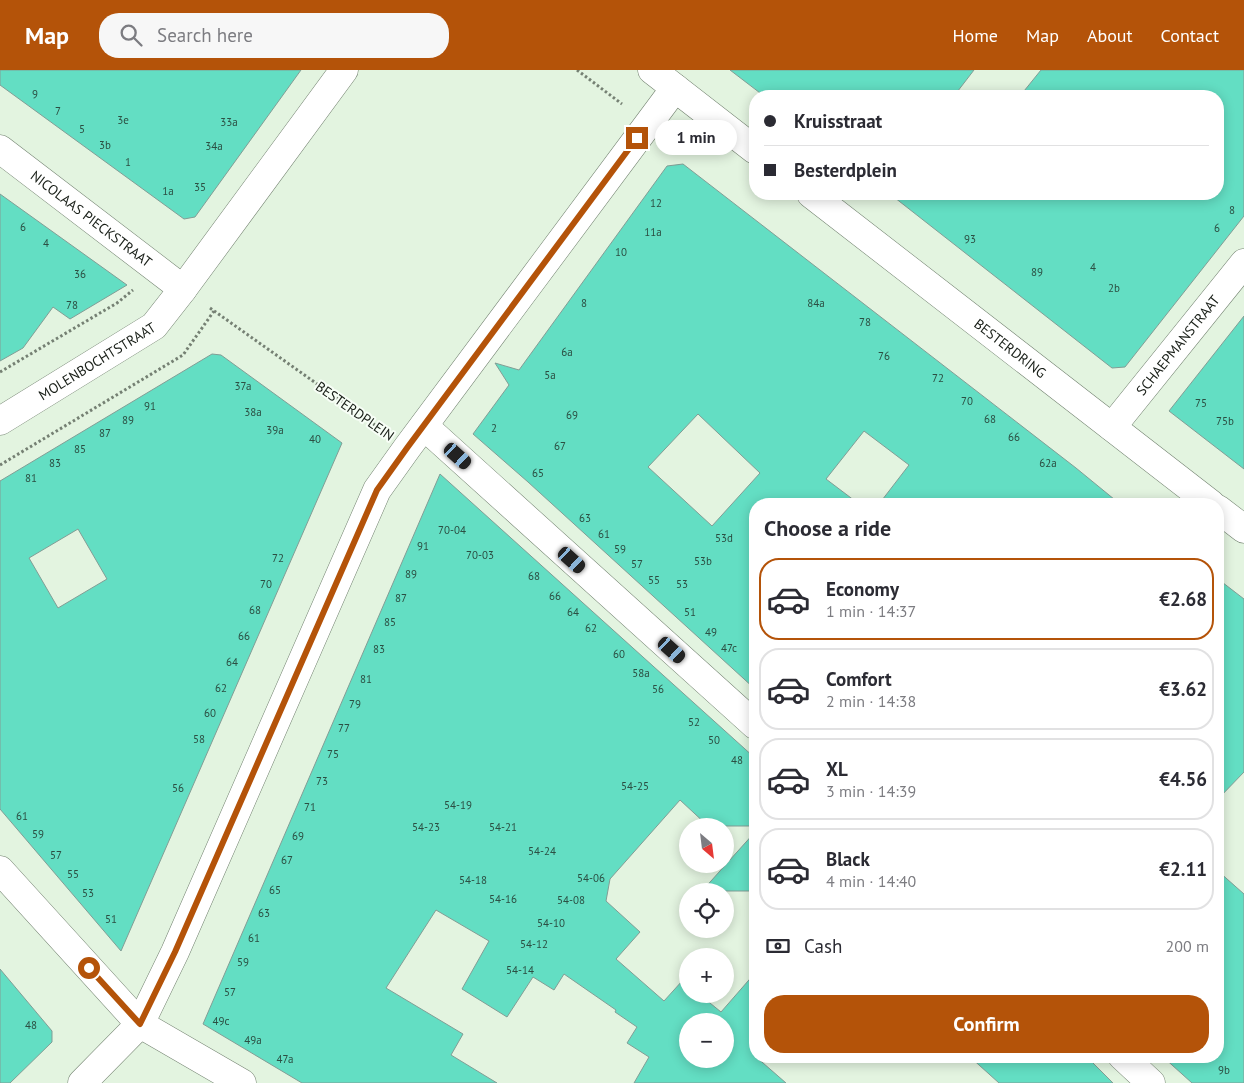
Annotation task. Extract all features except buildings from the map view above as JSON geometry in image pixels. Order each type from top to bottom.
[{"type":"street","points":[[183,289],[344,70]]},
{"type":"street","points":[[652,70],[749,145]]},
{"type":"street","name":"BESTERDPLEIN","points":[[407,448],[675,88]]},
{"type":"street","name":"NICOLAAS PIECKSTRAAT","points":[[0,149],[183,289]]},
{"type":"street","name":"BESTERDRING","points":[[819,200],[1203,498]]},
{"type":"street","name":"SCHAEPMANSTRAAT","points":[[1112,427],[1244,263]]},
{"type":"street","name":"MOLENBOCHTSTRAAT","points":[[0,421],[154,326],[183,289]]},
{"type":"street","points":[[424,426],[749,720]]},
{"type":"street","points":[[82,1083],[140,1024],[175,952],[377,490],[407,448]]},
{"type":"street","points":[[1224,514],[1244,529]]},
{"type":"street","points":[[0,870],[140,1024],[242,1083]]},
{"type":"street","points":[[1130,1063],[1151,1083]]},
{"type":"path","points":[[0,372],[117,303],[157,270]]},
{"type":"path","name":"BESTERDPLEIN","points":[[183,289],[407,448]]},
{"type":"path","points":[[0,465],[183,355],[214,311]]},
{"type":"route","points":[[89,968],[140,1024],[175,952],[377,490],[637,138]]}]
